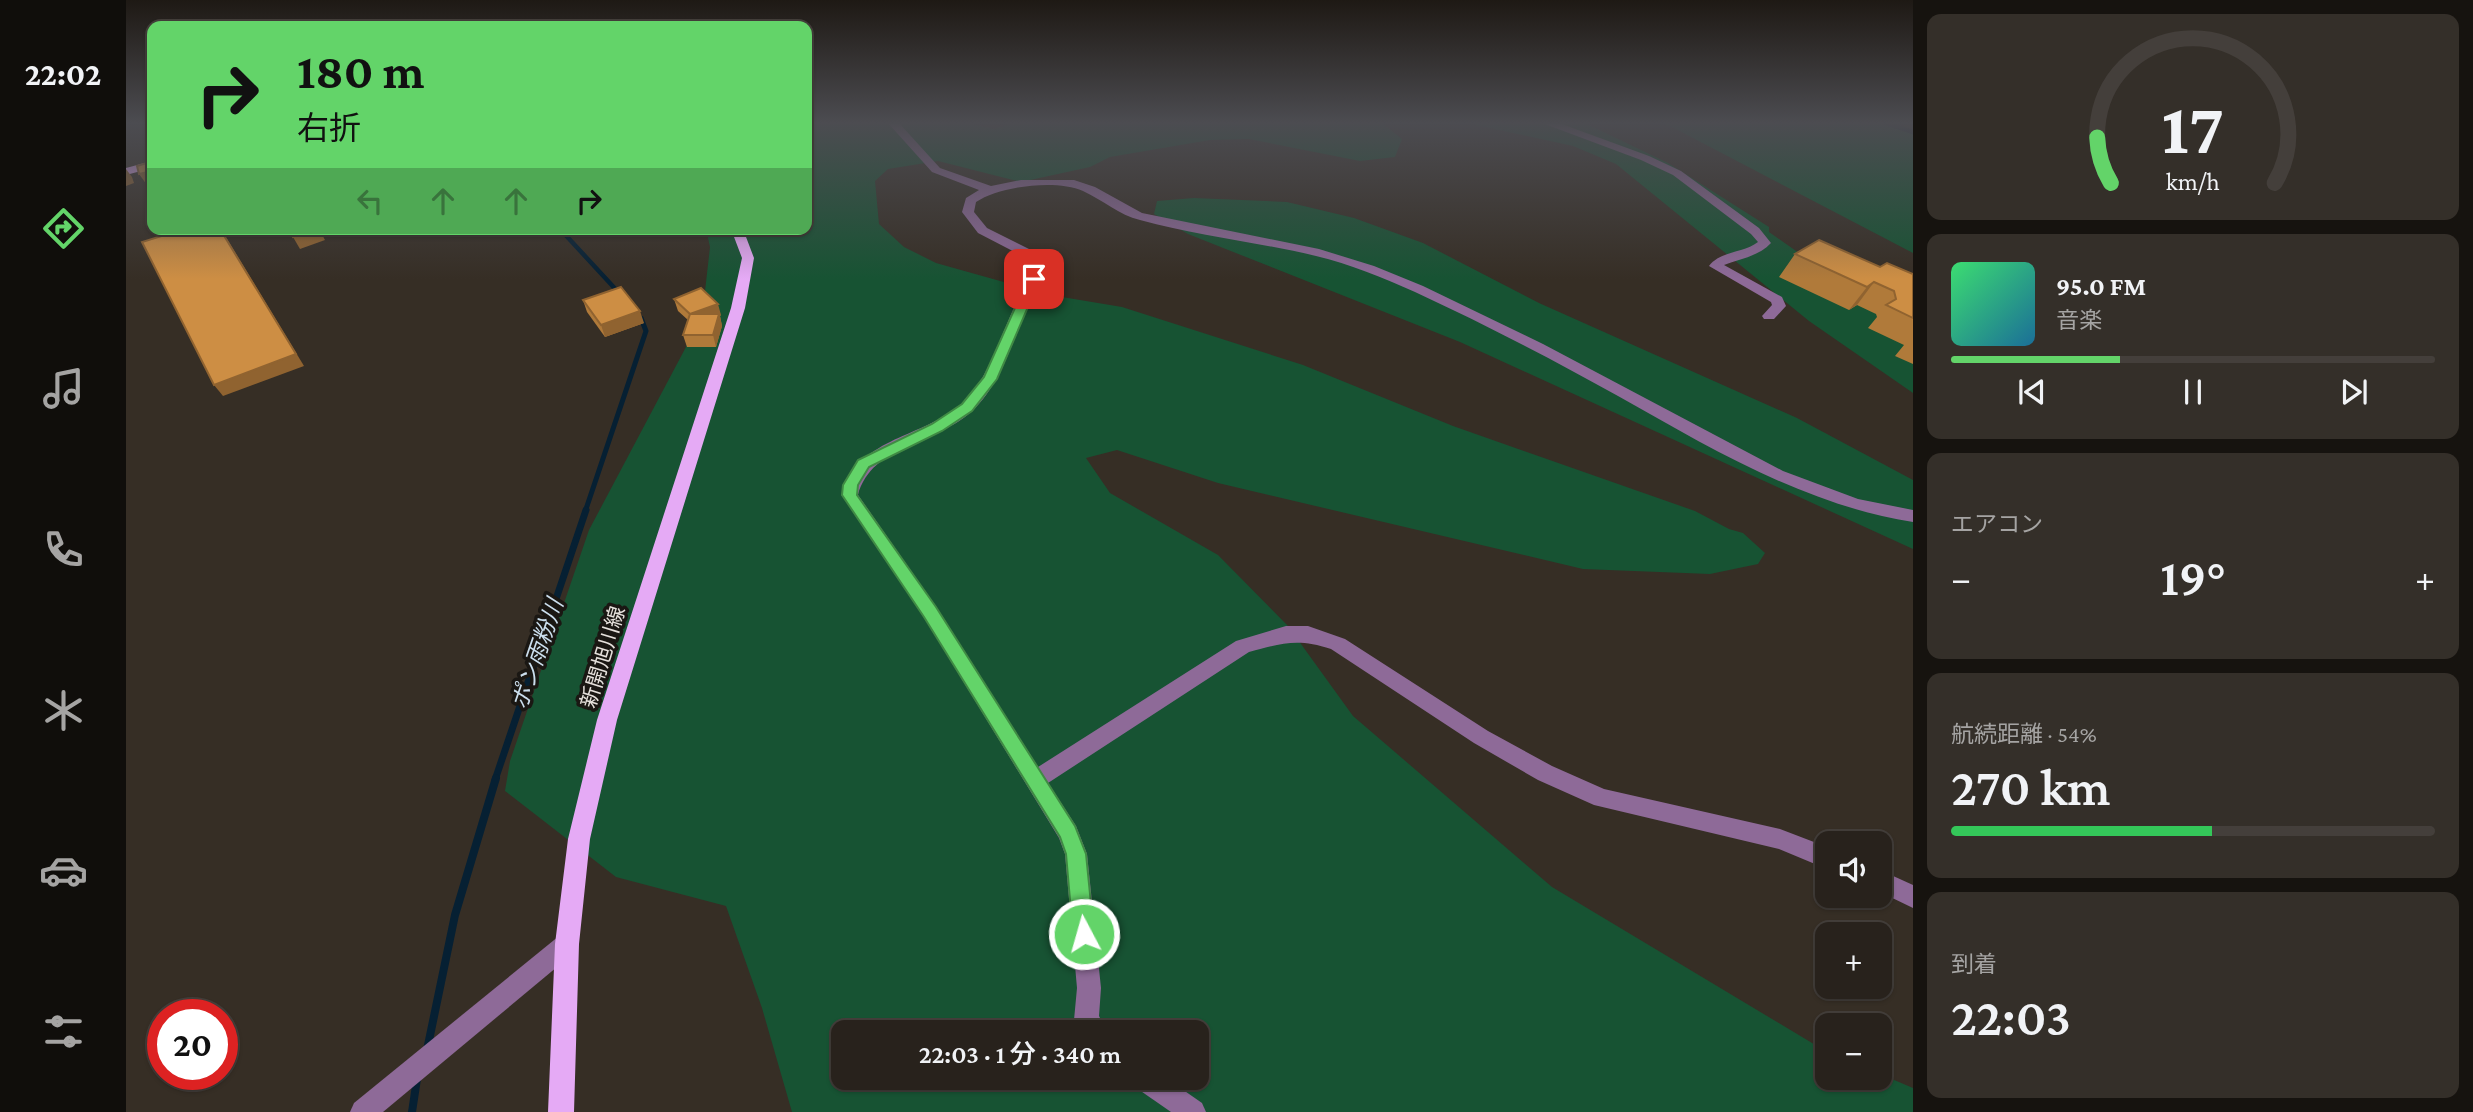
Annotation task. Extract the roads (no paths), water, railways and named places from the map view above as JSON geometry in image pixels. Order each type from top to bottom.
[{"type":"main road","name":"新開旭川線","points":[[561,1112],[567,944],[579,839],[607,720],[746,276],[748,258],[739,235]]},
{"type":"street","points":[[949,175],[991,190]]},
{"type":"street","points":[[1680,175],[1755,231],[1765,243],[1756,250],[1718,262],[1716,266],[1777,300],[1779,306],[1769,316]]},
{"type":"street","points":[[1086,1020],[1089,988],[1076,854],[1068,833],[930,612],[850,495],[850,485],[863,464],[954,418],[967,407],[990,379],[1034,279],[1030,255],[1014,244],[984,233],[968,216],[966,205],[969,199],[991,190],[1028,182],[1075,184],[1089,188],[1136,215],[1180,227],[1321,254],[1380,274],[1516,336],[1750,462],[1793,482],[1849,504],[1913,516]]},
{"type":"street","points":[[1035,780],[1243,646],[1286,634],[1308,634],[1338,644],[1481,737],[1545,773],[1590,793],[1780,839],[1815,853]]},
{"type":"street","points":[[1892,887],[1913,897]]},
{"type":"street","points":[[363,1112],[567,944]]},
{"type":"street","points":[[1161,1090],[1193,1112]]},
{"type":"waterway","name":"ポン雨粉川","points":[[566,235],[620,294]]},
{"type":"waterway","name":"ポン雨粉川","points":[[585,512],[646,331],[641,318]]},
{"type":"waterway","name":"ポン雨粉川","points":[[495,780],[586,510]]},
{"type":"waterway","name":"ポン雨粉川","points":[[427,1050],[455,915],[496,778]]},
{"type":"waterway","name":"ポン雨粉川","points":[[412,1112],[417,1079]]}]
